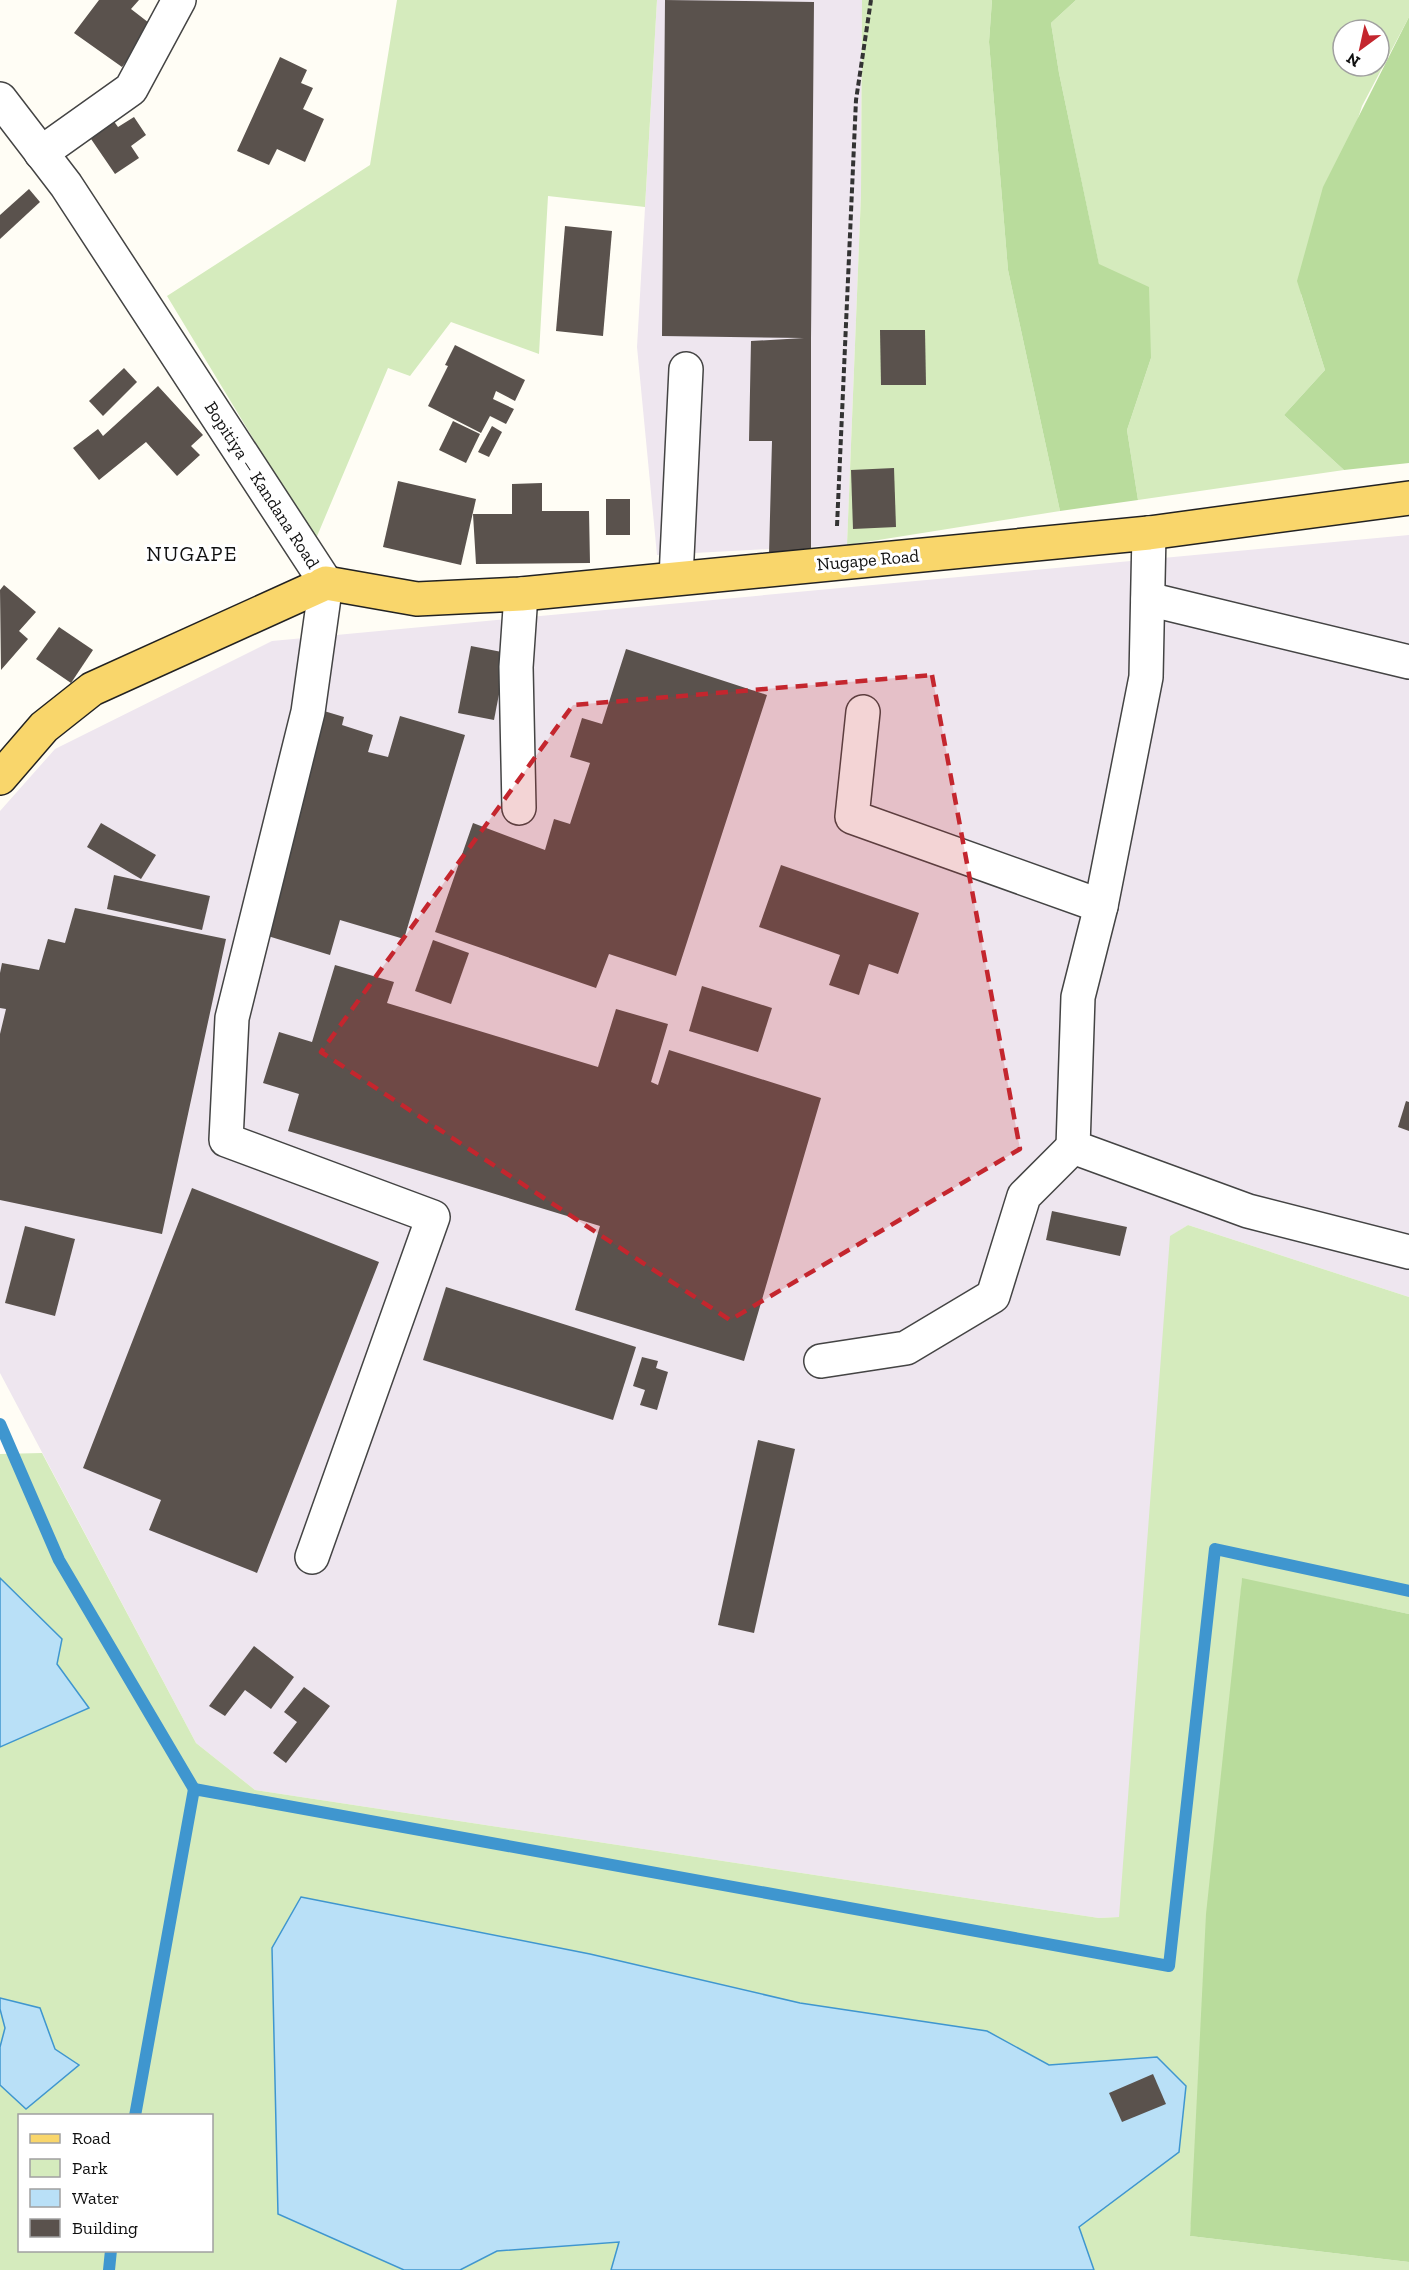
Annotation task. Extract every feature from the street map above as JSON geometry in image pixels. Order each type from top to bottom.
[{"type":"main road","name":"Nugape Road","points":[[326,583],[417,599],[521,594],[1149,533],[1409,498]]},
{"type":"main road","name":"Bopitiya – Kandana Road","points":[[0,778],[44,727],[92,689],[326,583]]},
{"type":"street","points":[[41,153],[131,89],[178,0]]},
{"type":"street","name":"Bopitiya – Kandana Road","points":[[0,99],[66,185],[326,583]]},
{"type":"street","points":[[676,578],[686,369]]},
{"type":"street","points":[[821,1361],[906,1348],[993,1296],[1024,1196],[1073,1147],[1078,997],[1101,906],[1146,677],[1149,533]]},
{"type":"street","points":[[312,1557],[433,1217],[226,1140],[232,1018],[308,712],[326,583]]},
{"type":"street","points":[[519,808],[516,667],[521,594]]},
{"type":"street","points":[[1148,599],[1409,662]]},
{"type":"street","points":[[863,712],[852,817],[1101,906]]},
{"type":"street","points":[[1073,1147],[1248,1211],[1409,1252]]},
{"type":"path","points":[[839,563],[836,543],[856,100],[871,0]]},
{"type":"highlighted area","points":[[932,675],[1020,1149],[730,1320],[321,1052],[573,705]]},
{"type":"shaded area","points":[[657,0],[862,0],[861,194],[847,545],[657,555],[637,347]]},
{"type":"shaded area","points":[[1409,535],[1409,1297],[1188,1225],[1171,1236],[1120,1917],[1099,1918],[255,1790],[196,1743],[0,1373],[0,811],[55,749],[272,641]]},
{"type":"green space","points":[[397,0],[657,0],[645,207],[548,196],[539,354],[451,322],[410,376],[388,368],[315,541],[167,296],[370,165]]},
{"type":"green space","points":[[862,0],[992,0],[989,42],[1008,270],[1060,511],[847,545],[861,194]]},
{"type":"green space","points":[[992,0],[1076,0],[1051,23],[1059,73],[1099,264],[1149,287],[1151,358],[1127,430],[1138,500],[1060,511],[1008,270],[989,42]]},
{"type":"green space","points":[[1076,0],[1409,0],[1409,17],[1391,51],[1391,18],[1331,18],[1331,78],[1377,78],[1362,106],[1301,294],[1325,370],[1284,415],[1344,470],[1138,500],[1127,430],[1151,358],[1099,265],[1059,73],[1051,23]]},
{"type":"green space","points":[[1409,17],[1409,463],[1344,470],[1284,415],[1325,370],[1297,281],[1323,187],[1378,78],[1391,78],[1391,53]]},
{"type":"green space","points":[[1188,1225],[1409,1297],[1409,1614],[1242,1579],[1190,2236],[1409,2262],[1409,2270],[0,2270],[0,1454],[42,1453],[196,1743],[255,1790],[1099,1918],[1119,1917],[1170,1236]]},
{"type":"green space","points":[[1242,1578],[1409,1614],[1409,2262],[1190,2236],[1206,1914]]},
{"type":"water","points":[[0,1578],[62,1639],[57,1664],[89,1708],[0,1747]]},
{"type":"water","points":[[301,1897],[590,1954],[800,2003],[987,2031],[1049,2065],[1157,2057],[1186,2086],[1179,2152],[1079,2227],[1094,2270],[611,2270],[619,2242],[497,2251],[460,2270],[404,2270],[278,2214],[272,1948]]},
{"type":"water","points":[[0,1998],[40,2008],[55,2049],[79,2065],[26,2109],[0,2085],[0,2047],[5,2028],[0,2009]]},
{"type":"building","points":[[99,0],[139,0],[131,9],[153,26],[122,67],[74,33]]},
{"type":"building","points":[[665,0],[814,2],[811,555],[769,554],[772,441],[749,441],[751,341],[804,338],[662,336]]},
{"type":"building","points":[[280,57],[307,70],[301,83],[313,88],[303,109],[324,119],[305,162],[277,149],[269,165],[237,151]]},
{"type":"building","points":[[134,117],[146,135],[131,146],[139,158],[115,174],[89,136],[113,120],[118,127]]},
{"type":"building","points":[[29,189],[40,202],[0,239],[0,215]]},
{"type":"building","points":[[565,226],[612,231],[603,336],[556,331]]},
{"type":"building","points":[[880,330],[925,330],[926,385],[881,385]]},
{"type":"building","points":[[455,345],[525,380],[515,401],[496,391],[493,399],[514,409],[506,424],[490,416],[481,433],[428,406],[448,366],[445,365]]},
{"type":"building","points":[[124,368],[137,382],[103,416],[89,401]]},
{"type":"building","points":[[158,386],[203,435],[191,446],[200,455],[177,476],[146,442],[99,480],[73,448],[98,429],[103,436]]},
{"type":"building","points":[[453,421],[480,434],[466,463],[439,450]]},
{"type":"building","points":[[492,426],[502,432],[489,457],[478,452]]},
{"type":"building","points":[[894,468],[896,527],[853,529],[851,470]]},
{"type":"building","points":[[398,481],[476,499],[461,565],[383,547]]},
{"type":"building","points":[[542,483],[542,511],[589,511],[590,563],[476,564],[473,514],[512,514],[512,484]]},
{"type":"building","points":[[606,499],[630,499],[630,535],[606,535]]},
{"type":"building","points":[[4,585],[36,612],[19,631],[28,639],[1,670],[0,590]]},
{"type":"building","points":[[59,627],[93,650],[71,683],[36,659]]},
{"type":"building","points":[[471,646],[507,653],[494,720],[458,713]]},
{"type":"building","points":[[626,649],[767,695],[676,976],[609,954],[596,988],[435,932],[473,823],[545,850],[554,819],[570,824],[590,763],[570,757],[582,718],[602,724]]},
{"type":"building","points":[[324,711],[344,717],[342,725],[373,735],[368,752],[388,757],[400,716],[465,735],[404,939],[340,920],[330,955],[258,933]]},
{"type":"building","points":[[101,823],[156,855],[141,879],[87,847]]},
{"type":"building","points":[[781,865],[919,913],[898,974],[869,964],[859,995],[829,985],[840,955],[759,927]]},
{"type":"building","points":[[114,875],[210,896],[202,930],[107,909]]},
{"type":"building","points":[[75,908],[226,939],[162,1234],[0,1200],[0,1034],[6,1009],[0,1008],[2,963],[39,970],[48,939],[65,943]]},
{"type":"building","points":[[433,940],[469,953],[451,1004],[415,991]]},
{"type":"building","points":[[335,965],[394,982],[387,1003],[598,1067],[616,1009],[668,1024],[651,1082],[658,1085],[669,1050],[821,1098],[744,1361],[575,1310],[600,1226],[288,1131],[299,1094],[263,1083],[279,1032],[312,1042]]},
{"type":"building","points":[[702,986],[772,1008],[758,1052],[689,1031]]},
{"type":"building","points":[[1406,1101],[1409,1102],[1409,1131],[1398,1127]]},
{"type":"building","points":[[192,1188],[379,1262],[257,1573],[149,1530],[161,1500],[83,1468]]},
{"type":"building","points":[[1052,1211],[1127,1227],[1120,1256],[1046,1240]]},
{"type":"building","points":[[25,1226],[75,1239],[55,1316],[5,1303]]},
{"type":"building","points":[[446,1287],[636,1347],[613,1420],[423,1360]]},
{"type":"building","points":[[642,1357],[658,1361],[656,1368],[668,1372],[657,1410],[640,1405],[645,1390],[633,1386]]},
{"type":"building","points":[[758,1440],[795,1449],[754,1633],[718,1625]]},
{"type":"building","points":[[254,1646],[294,1677],[271,1709],[245,1690],[225,1716],[209,1706]]},
{"type":"building","points":[[304,1687],[330,1706],[286,1763],[273,1753],[297,1722],[284,1712]]},
{"type":"building","points":[[1153,2074],[1166,2104],[1122,2122],[1109,2093]]},
{"type":"waterway","points":[[0,1424],[59,1560],[194,1789]]},
{"type":"waterway","points":[[135,2114],[194,1789],[1169,1966],[1215,1549],[1409,1591]]},
{"type":"waterway","points":[[109,2270],[111,2252]]},
{"type":"district","name":"NUGAPE","points":[[192,553]]}]
